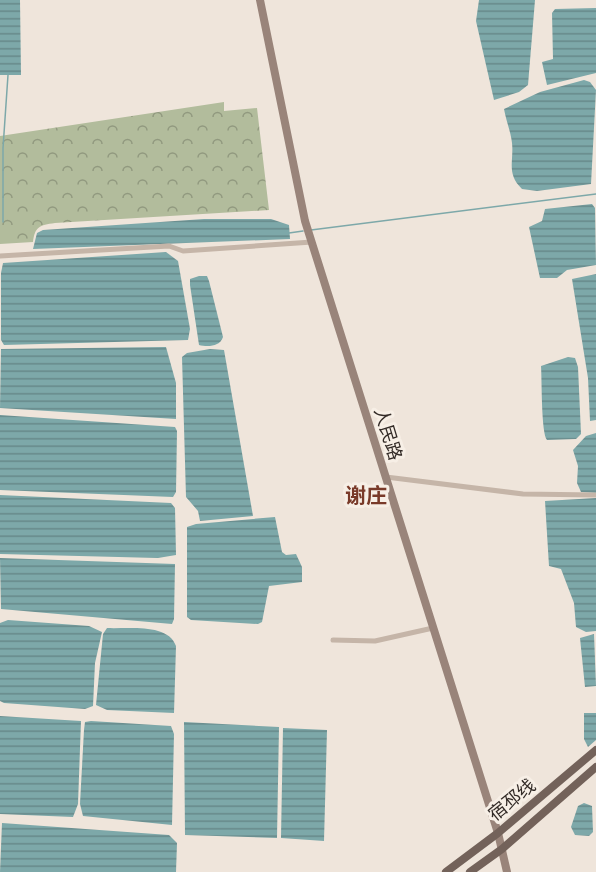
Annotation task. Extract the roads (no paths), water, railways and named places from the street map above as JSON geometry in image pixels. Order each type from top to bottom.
[{"type":"main road","name":"宿邳线","points":[[446,872],[498,833],[580,766],[596,750]]},
{"type":"main road","name":"宿邳线","points":[[470,872],[502,849],[596,767]]},
{"type":"street","name":"人民路","points":[[260,0],[308,230],[498,833],[507,872]]},
{"type":"street","points":[[0,256],[169,246],[183,251],[312,242]]},
{"type":"street","points":[[386,477],[523,494],[596,495]]},
{"type":"street","points":[[333,640],[375,641],[433,628]]},
{"type":"water","points":[[0,0],[20,0],[21,75],[0,75]]},
{"type":"water","points":[[479,0],[535,0],[528,85],[519,92],[494,100],[476,21]]},
{"type":"water","points":[[596,8],[596,73],[547,85],[542,62],[553,59],[552,13],[555,9]]},
{"type":"water","points":[[584,80],[590,82],[596,90],[591,184],[537,191],[522,189],[512,173],[511,135],[504,109],[540,92]]},
{"type":"water","points":[[592,204],[595,208],[596,265],[567,270],[557,278],[540,278],[529,227],[542,221],[545,209]]},
{"type":"water","points":[[204,219],[271,219],[289,225],[290,239],[33,249],[37,233],[43,230]]},
{"type":"water","points":[[166,252],[178,261],[190,329],[188,340],[4,345],[1,340],[3,263]]},
{"type":"water","points":[[596,274],[596,420],[590,421],[588,378],[572,279]]},
{"type":"water","points":[[207,276],[209,281],[223,337],[213,346],[199,345],[190,279]]},
{"type":"water","points":[[166,347],[176,383],[176,419],[0,408],[1,349]]},
{"type":"water","points":[[210,349],[224,350],[253,516],[200,521],[198,511],[186,497],[182,357],[187,353]]},
{"type":"water","points":[[568,357],[575,358],[578,367],[581,434],[576,439],[547,440],[543,417],[541,366]]},
{"type":"water","points":[[0,415],[175,427],[177,431],[176,492],[173,497],[0,490]]},
{"type":"water","points":[[596,433],[596,493],[581,492],[577,483],[578,466],[573,450],[586,436]]},
{"type":"water","points":[[0,495],[171,503],[175,508],[176,555],[158,558],[0,554]]},
{"type":"water","points":[[596,498],[596,631],[586,632],[576,627],[574,603],[561,569],[549,566],[545,501]]},
{"type":"water","points":[[275,517],[282,552],[286,555],[296,554],[302,567],[302,582],[269,586],[262,622],[258,624],[191,620],[187,617],[187,527],[196,524]]},
{"type":"water","points":[[0,558],[175,564],[174,619],[172,624],[1,609]]},
{"type":"water","points":[[8,620],[89,626],[102,632],[95,663],[93,706],[85,709],[0,701],[0,623]]},
{"type":"water","points":[[107,628],[156,630],[172,639],[176,646],[174,713],[107,710],[96,705],[103,634]]},
{"type":"water","points":[[594,634],[596,686],[585,687],[580,638]]},
{"type":"water","points":[[584,713],[596,713],[596,740],[588,747],[584,739]]},
{"type":"water","points":[[0,716],[81,721],[78,804],[73,817],[0,814]]},
{"type":"water","points":[[85,722],[171,726],[174,734],[172,825],[83,816],[80,804],[84,730]]},
{"type":"water","points":[[184,722],[279,727],[277,838],[185,835]]},
{"type":"water","points":[[283,728],[327,730],[324,841],[281,838]]},
{"type":"water","points":[[584,803],[592,806],[593,832],[589,836],[575,835],[571,827],[578,806]]},
{"type":"water","points":[[2,823],[169,835],[177,843],[176,872],[0,872]]},
{"type":"waterway","points":[[3,222],[3,148],[8,75]]},
{"type":"waterway","points":[[311,230],[596,194]]},
{"type":"waterway","points":[[289,233],[303,231]]},
{"type":"district","name":"谢庄","points":[[366,496]]}]
